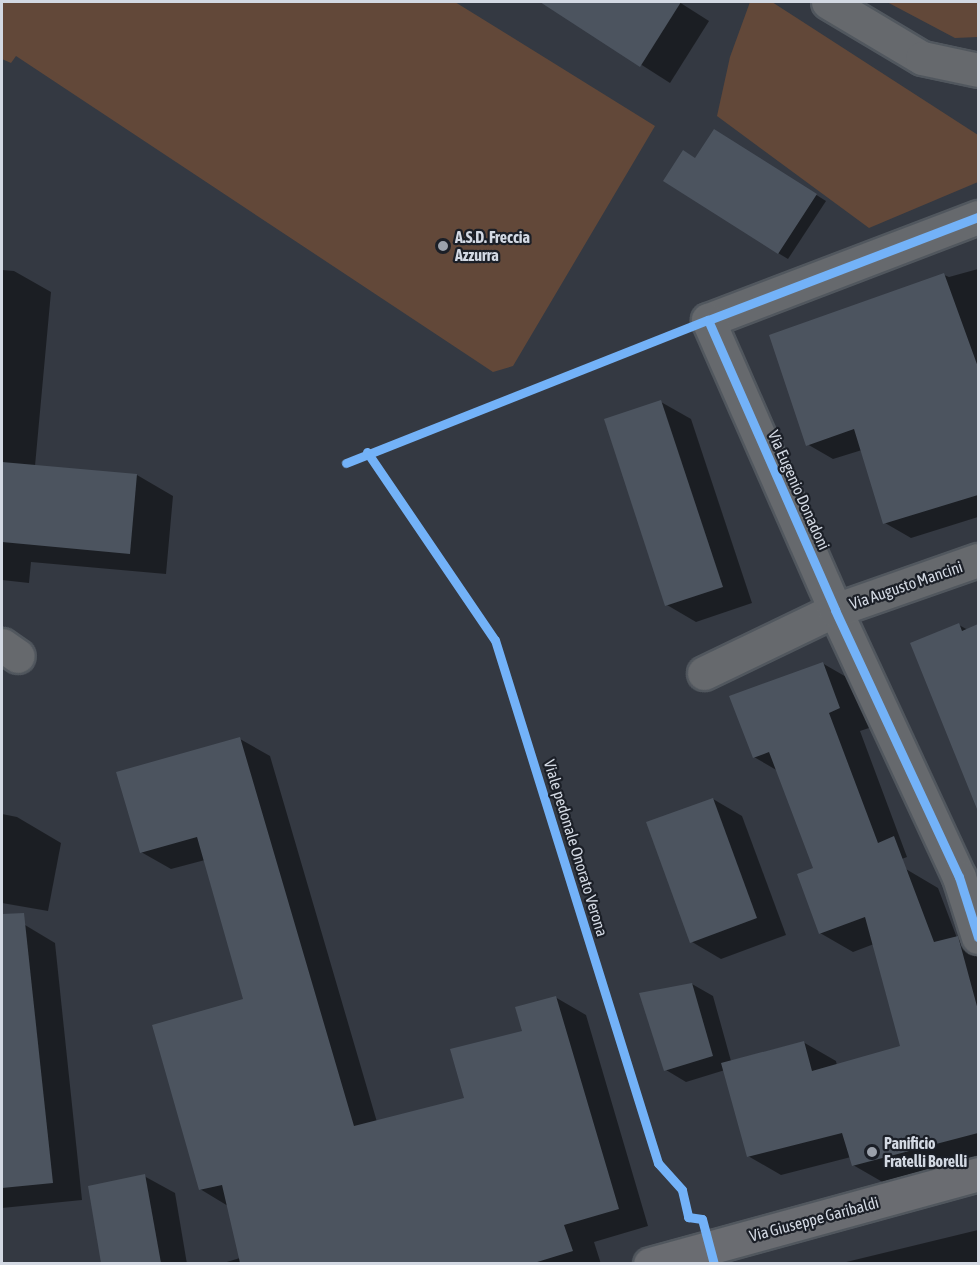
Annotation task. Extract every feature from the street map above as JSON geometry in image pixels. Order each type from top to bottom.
[{"type":"street","points":[[828,2],[922,58],[978,95]]},
{"type":"street","points":[[922,58],[978,70]]},
{"type":"street","name":"Via Eugenio Donadoni","points":[[978,217],[708,320],[834,610],[959,877],[978,937]]},
{"type":"street","name":"Via Augusto Mancini","points":[[704,672],[834,610],[978,560]]},
{"type":"street","name":"Via Giuseppe Garibaldi","points":[[650,1263],[978,1174]]},
{"type":"shaded area","name":"A.S.D. Freccia Azzurra","points":[[2,2],[455,2],[655,126],[513,366],[493,372],[16,56],[11,63],[2,59]]},
{"type":"shaded area","points":[[750,2],[772,2],[978,135],[978,182],[869,228],[717,116],[730,57]]},
{"type":"shaded area","points":[[887,2],[978,2],[978,37],[955,38]]},
{"type":"building","points":[[540,2],[681,2],[640,67]]},
{"type":"building","points":[[714,129],[817,194],[778,254],[663,181],[683,150],[695,158]]},
{"type":"building","points":[[944,273],[978,367],[978,495],[883,524],[854,429],[806,446],[769,335]]},
{"type":"building","points":[[661,400],[723,587],[665,606],[604,419]]},
{"type":"building","points":[[2,462],[137,474],[130,554],[2,542]]},
{"type":"building","points":[[959,623],[962,631],[978,624],[977,809],[910,643]]},
{"type":"building","points":[[823,662],[840,708],[829,713],[878,843],[894,836],[934,942],[958,936],[978,1010],[978,1133],[852,1166],[842,1133],[747,1157],[721,1063],[804,1041],[812,1071],[900,1046],[865,917],[819,934],[797,874],[813,868],[769,752],[753,758],[729,696]]},
{"type":"building","points":[[240,737],[354,1126],[464,1098],[450,1049],[522,1031],[515,1007],[556,996],[619,1209],[564,1225],[573,1251],[534,1263],[240,1263],[222,1185],[199,1190],[152,1025],[243,999],[197,837],[140,853],[116,772]]},
{"type":"building","points":[[713,798],[757,918],[690,943],[646,822]]},
{"type":"building","points":[[24,913],[53,1183],[2,1188],[2,914]]},
{"type":"building","points":[[692,983],[713,1056],[664,1071],[639,993]]},
{"type":"building","points":[[145,1174],[161,1263],[101,1263],[88,1186]]},
{"type":"cycle path","points":[[978,217],[708,320],[835,610],[959,877],[978,937]]},
{"type":"cycle path","points":[[346,463],[708,320]]},
{"type":"cycle path","name":"Viale pedonale Onorato Verona","points":[[367,452],[495,640],[658,1163],[682,1190],[688,1217],[702,1219],[714,1264]]},
{"type":"place","name":"A.S.D. Freccia Azzurra","points":[[443,246]]},
{"type":"place","name":"Panificio Fratelli Borelli","points":[[872,1152]]}]
